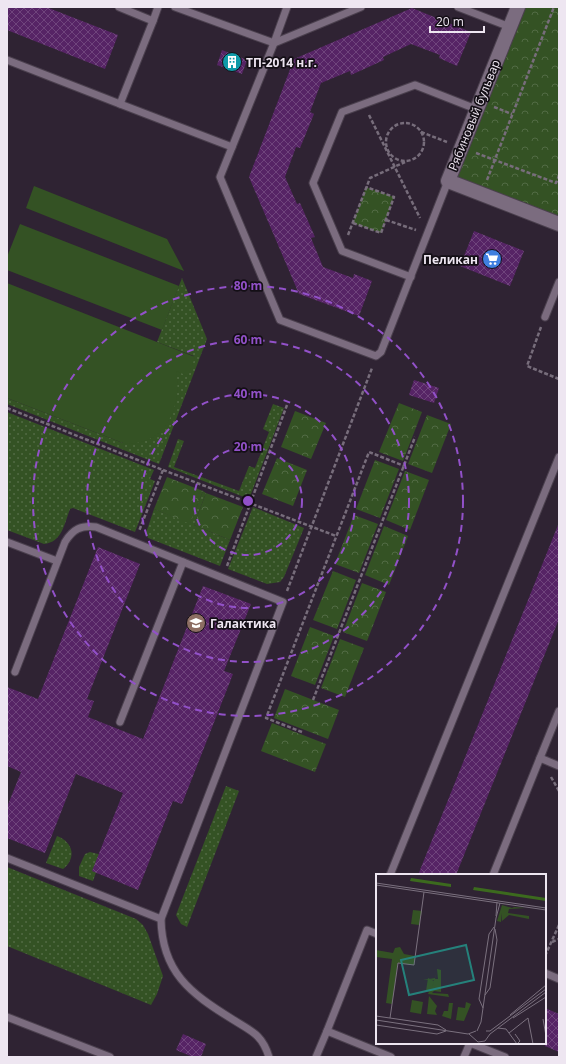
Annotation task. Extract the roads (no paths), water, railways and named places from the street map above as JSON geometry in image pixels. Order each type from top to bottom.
[{"type":"street","name":"Рябиновый бульвар","points":[[518,7],[448,181],[559,224]]},
{"type":"lane","points":[[119,7],[153,21]]},
{"type":"lane","points":[[120,104],[158,7]]},
{"type":"lane","points":[[175,7],[274,43],[360,7]]},
{"type":"lane","points":[[287,7],[220,177],[280,320],[376,356],[381,352],[448,181]]},
{"type":"lane","points":[[458,7],[510,27]]},
{"type":"lane","points":[[7,60],[232,147]]},
{"type":"lane","points":[[411,277],[342,251],[313,183],[342,112],[415,85],[476,109]]},
{"type":"lane","points":[[545,317],[559,282]]},
{"type":"lane","points":[[390,874],[559,457]]},
{"type":"lane","points":[[15,672],[57,561],[71,533],[78,528],[86,526],[96,527],[283,602],[161,920],[161,940],[168,960],[181,981],[219,1011],[256,1034],[265,1045],[268,1057]]},
{"type":"lane","points":[[7,542],[57,561]]},
{"type":"lane","points":[[120,722],[182,562]]},
{"type":"lane","points":[[494,874],[559,711]]},
{"type":"lane","points":[[540,758],[559,766]]},
{"type":"lane","points":[[7,858],[161,920]]},
{"type":"lane","points":[[316,1057],[367,930],[376,934]]},
{"type":"lane","points":[[546,973],[559,979]]},
{"type":"lane","points":[[7,1017],[110,1057]]},
{"type":"lane","points":[[327,1031],[391,1057]]},
{"type":"lane","points":[[464,1057],[470,1044]]},
{"type":"lane","points":[[472,1044],[505,1057]]},
{"type":"place","name":"ТП-2014 н.г.","points":[[232,62]]},
{"type":"place","name":"Пеликан","points":[[492,259]]},
{"type":"place","name":"Галактика","points":[[196,623]]}]
